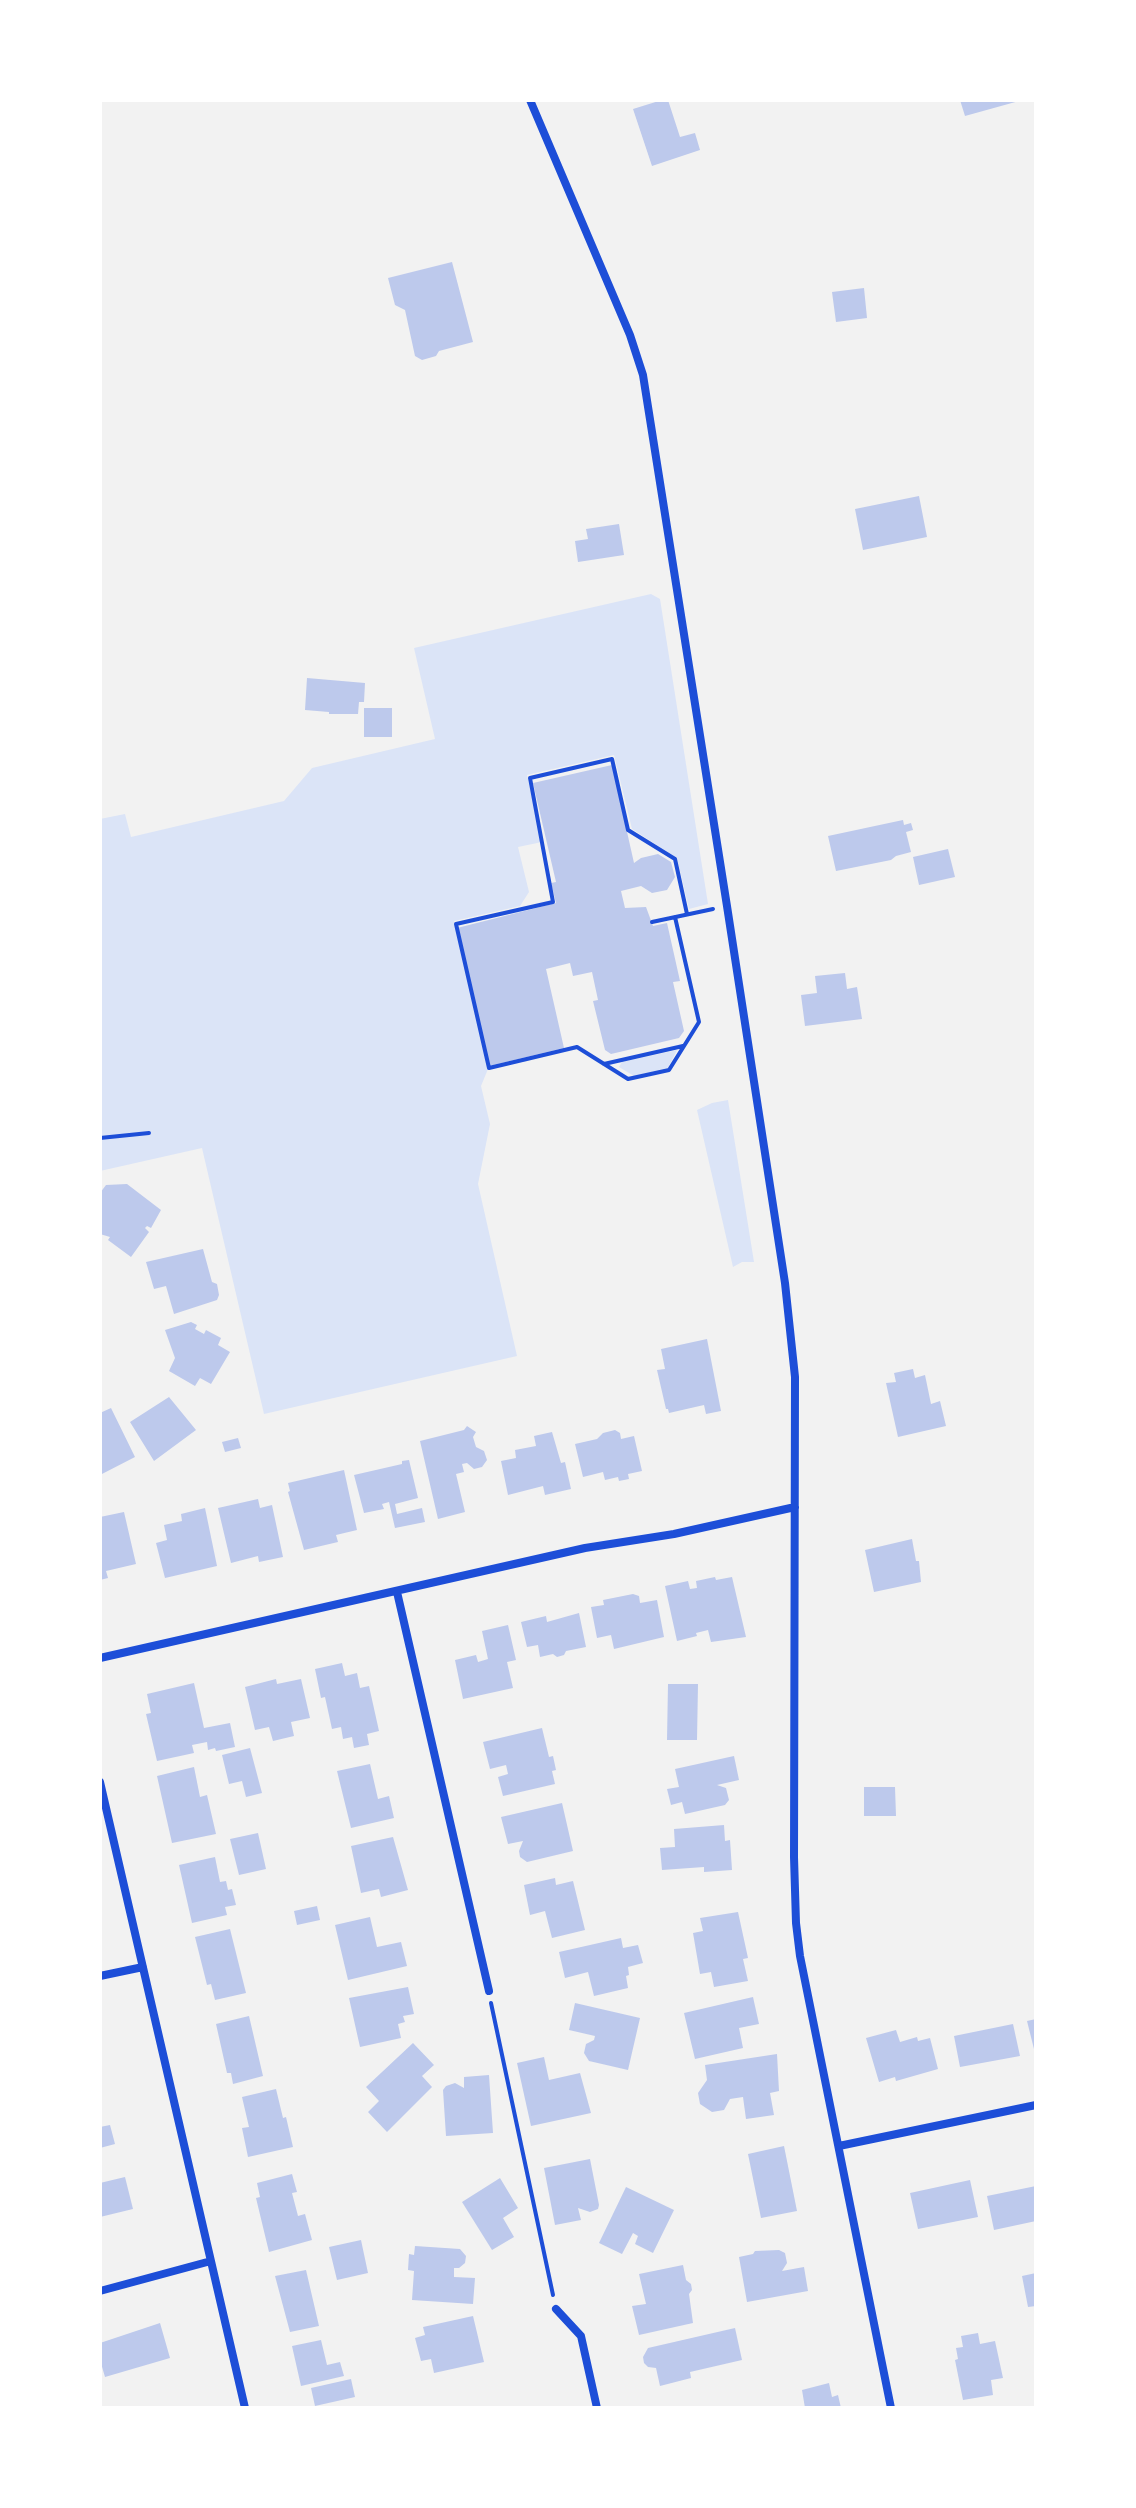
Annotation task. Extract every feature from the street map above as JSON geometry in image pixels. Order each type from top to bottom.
[{"type":"street","points":[[530,100],[643,375],[727,906],[792,1329],[795,1377],[796,1923],[800,1956],[891,2408]]},
{"type":"street","points":[[100,1658],[585,1548],[674,1534],[795,1507]]},
{"type":"street","points":[[397,1592],[489,1991]]},
{"type":"street","points":[[100,1782],[245,2408]]},
{"type":"street","points":[[100,1976],[143,1967]]},
{"type":"street","points":[[839,2146],[1036,2105]]},
{"type":"street","points":[[100,2291],[211,2261]]},
{"type":"street","points":[[556,2309],[581,2336],[597,2408]]},
{"type":"path","points":[[675,917],[699,1022],[669,1070],[628,1079],[577,1047],[489,1068],[456,924],[553,902],[530,778],[612,759],[628,830],[675,859],[687,914]]},
{"type":"path","points":[[652,922],[727,906]]},
{"type":"path","points":[[604,1064],[685,1045]]},
{"type":"path","points":[[100,1138],[149,1133]]},
{"type":"path","points":[[489,1991],[556,2309]]},
{"type":"shaded area","points":[[651,594],[660,599],[708,904],[689,909],[677,858],[632,829],[614,755],[527,775],[542,842],[518,847],[529,892],[520,906],[454,921],[488,1069],[481,1086],[490,1124],[478,1184],[517,1356],[264,1414],[202,1148],[100,1171],[100,819],[125,814],[131,837],[284,801],[312,768],[435,739],[414,648]]},
{"type":"shaded area","points":[[677,1050],[668,1068],[634,1076],[619,1067],[622,1062]]},
{"type":"shaded area","points":[[728,1100],[754,1262],[742,1262],[733,1267],[697,1110]]},
{"type":"building","points":[[668,100],[680,137],[695,133],[700,150],[652,166],[633,109]]},
{"type":"building","points":[[960,100],[1019,100],[1019,101],[965,116]]},
{"type":"building","points":[[452,262],[473,342],[439,351],[436,356],[422,360],[415,356],[405,310],[395,305],[388,278]]},
{"type":"building","points":[[864,288],[867,318],[836,322],[832,292]]},
{"type":"building","points":[[919,496],[927,537],[863,550],[855,509]]},
{"type":"building","points":[[619,524],[624,555],[578,562],[575,541],[588,539],[586,529]]},
{"type":"building","points":[[307,678],[365,683],[364,702],[359,702],[358,714],[305,710]]},
{"type":"building","points":[[364,708],[392,708],[392,737],[364,737]]},
{"type":"building","points":[[612,765],[634,863],[658,854],[671,862],[675,877],[667,890],[652,893],[641,886],[621,891],[625,908],[646,907],[653,926],[667,923],[680,981],[673,982],[684,1031],[679,1038],[611,1054],[605,1050],[593,1001],[598,1000],[592,972],[573,976],[570,963],[546,969],[564,1048],[489,1066],[457,928],[556,903],[551,883],[556,882],[533,783]]},
{"type":"building","points":[[903,820],[904,825],[911,823],[913,830],[906,832],[911,852],[891,860],[836,871],[828,836]]},
{"type":"building","points":[[948,849],[955,877],[919,885],[913,857]]},
{"type":"building","points":[[845,973],[847,989],[857,987],[862,1019],[805,1026],[801,995],[817,993],[815,976]]},
{"type":"building","points":[[127,1184],[161,1210],[151,1228],[145,1228],[149,1232],[131,1257],[108,1240],[110,1237],[100,1234],[100,1193],[106,1185]]},
{"type":"building","points":[[203,1249],[212,1282],[217,1284],[217,1300],[174,1314],[166,1286],[154,1289],[146,1262]]},
{"type":"building","points":[[191,1322],[197,1325],[195,1329],[204,1334],[206,1330],[221,1338],[218,1345],[230,1352],[211,1384],[200,1378],[195,1386],[169,1371],[175,1358],[165,1330]]},
{"type":"building","points":[[707,1339],[721,1411],[706,1414],[704,1405],[669,1413],[657,1370],[665,1369],[661,1349]]},
{"type":"building","points":[[913,1369],[915,1378],[925,1375],[931,1404],[940,1401],[946,1426],[898,1437],[886,1383],[896,1382],[894,1373]]},
{"type":"building","points":[[169,1397],[196,1430],[154,1461],[130,1422]]},
{"type":"building","points":[[111,1408],[135,1457],[100,1475],[100,1413]]},
{"type":"building","points":[[467,1426],[476,1432],[473,1437],[476,1447],[484,1451],[487,1460],[482,1467],[474,1469],[467,1463],[462,1464],[464,1472],[456,1474],[465,1512],[438,1519],[420,1441],[464,1430]]},
{"type":"building","points":[[615,1430],[620,1433],[621,1439],[634,1436],[642,1471],[628,1474],[629,1479],[619,1481],[618,1477],[605,1480],[603,1472],[583,1477],[575,1444],[597,1439],[603,1433]]},
{"type":"building","points":[[552,1432],[561,1463],[565,1462],[571,1489],[545,1495],[543,1486],[508,1495],[501,1461],[516,1458],[515,1450],[536,1446],[534,1436]]},
{"type":"building","points":[[238,1438],[241,1448],[225,1452],[222,1442]]},
{"type":"building","points":[[409,1460],[418,1498],[395,1504],[397,1514],[422,1508],[425,1522],[395,1528],[389,1502],[382,1504],[384,1509],[364,1513],[354,1475]]},
{"type":"building","points":[[344,1470],[357,1530],[336,1535],[338,1542],[304,1550],[288,1483]]},
{"type":"building","points":[[258,1499],[260,1508],[272,1505],[283,1557],[259,1562],[258,1556],[231,1563],[218,1508]]},
{"type":"building","points":[[205,1508],[217,1566],[165,1578],[156,1543],[167,1540],[164,1525],[182,1521],[181,1514]]},
{"type":"building","points":[[124,1512],[136,1564],[106,1571],[108,1578],[100,1580],[100,1517]]},
{"type":"building","points":[[912,1539],[921,1582],[874,1592],[865,1550]]},
{"type":"building","points":[[715,1577],[716,1580],[732,1577],[746,1637],[711,1642],[708,1630],[677,1641],[665,1586],[688,1581],[690,1589],[697,1588],[696,1581]]},
{"type":"building","points":[[633,1594],[639,1596],[640,1603],[657,1600],[664,1637],[614,1649],[611,1635],[597,1638],[591,1607],[604,1605],[603,1600]]},
{"type":"building","points":[[579,1613],[586,1647],[566,1651],[557,1657],[553,1654],[540,1657],[538,1645],[527,1647],[521,1622],[546,1616],[547,1622]]},
{"type":"building","points":[[508,1625],[516,1660],[507,1662],[513,1688],[463,1699],[455,1660],[476,1655],[478,1662],[488,1659],[482,1631]]},
{"type":"building","points":[[342,1663],[345,1676],[357,1673],[360,1688],[369,1686],[379,1731],[367,1734],[369,1745],[354,1748],[352,1737],[343,1739],[341,1727],[332,1729],[325,1697],[321,1698],[315,1669]]},
{"type":"building","points":[[276,1679],[277,1684],[301,1679],[310,1718],[291,1722],[294,1736],[273,1741],[269,1727],[255,1730],[245,1687]]},
{"type":"building","points":[[194,1683],[204,1728],[230,1723],[235,1747],[208,1750],[207,1742],[192,1745],[194,1753],[157,1761],[146,1714],[151,1713],[147,1694]]},
{"type":"building","points":[[668,1684],[698,1684],[697,1740],[667,1740]]},
{"type":"building","points":[[542,1728],[549,1757],[553,1756],[555,1784],[503,1796],[498,1777],[508,1774],[506,1765],[490,1769],[483,1742]]},
{"type":"building","points":[[250,1748],[262,1793],[246,1797],[242,1781],[229,1784],[222,1755]]},
{"type":"building","points":[[734,1756],[739,1780],[717,1785],[726,1788],[729,1800],[725,1805],[685,1814],[682,1802],[671,1805],[667,1789],[679,1787],[675,1769]]},
{"type":"building","points":[[370,1764],[378,1799],[389,1796],[394,1818],[351,1828],[337,1771]]},
{"type":"building","points":[[194,1767],[200,1797],[207,1795],[216,1834],[172,1843],[157,1776]]},
{"type":"building","points":[[864,1787],[895,1787],[896,1816],[864,1816]]},
{"type":"building","points":[[562,1803],[573,1851],[527,1862],[520,1857],[523,1841],[508,1844],[501,1817]]},
{"type":"building","points":[[724,1825],[725,1841],[730,1840],[732,1870],[704,1872],[704,1867],[662,1870],[660,1848],[675,1847],[674,1829]]},
{"type":"building","points":[[258,1833],[266,1869],[239,1875],[230,1839]]},
{"type":"building","points":[[393,1837],[408,1890],[381,1897],[379,1889],[361,1893],[351,1846]]},
{"type":"building","points":[[215,1857],[220,1882],[226,1881],[228,1890],[232,1889],[236,1905],[225,1907],[227,1915],[192,1923],[179,1865]]},
{"type":"building","points":[[555,1878],[556,1885],[573,1881],[585,1930],[552,1938],[545,1911],[530,1915],[524,1885]]},
{"type":"building","points":[[317,1906],[320,1920],[297,1925],[294,1911]]},
{"type":"building","points":[[738,1912],[748,1958],[743,1959],[748,1981],[714,1987],[711,1972],[700,1974],[693,1933],[703,1931],[700,1918]]},
{"type":"building","points":[[370,1917],[377,1947],[401,1942],[407,1966],[348,1980],[335,1925]]},
{"type":"building","points":[[230,1929],[246,1993],[215,2000],[211,1984],[207,1985],[195,1937]]},
{"type":"building","points":[[621,1938],[623,1948],[638,1945],[643,1963],[628,1967],[628,1988],[594,1996],[588,1972],[565,1978],[559,1952]]},
{"type":"building","points":[[408,1987],[414,2014],[403,2016],[405,2022],[398,2024],[401,2038],[360,2047],[349,1998]]},
{"type":"building","points":[[753,1997],[759,2024],[739,2028],[743,2048],[695,2059],[684,2013]]},
{"type":"building","points":[[575,2003],[640,2018],[628,2070],[589,2061],[584,2053],[586,2044],[595,2036],[569,2030]]},
{"type":"building","points":[[249,2016],[263,2076],[233,2084],[231,2073],[227,2073],[216,2024]]},
{"type":"building","points":[[1036,2019],[1036,2053],[1035,2053],[1027,2021]]},
{"type":"building","points":[[1013,2024],[1020,2056],[960,2067],[954,2036]]},
{"type":"building","points":[[896,2030],[900,2042],[917,2037],[918,2041],[930,2038],[938,2069],[896,2081],[895,2077],[879,2082],[866,2038]]},
{"type":"building","points":[[413,2043],[434,2065],[422,2076],[432,2087],[387,2132],[368,2112],[379,2101],[366,2087]]},
{"type":"building","points":[[777,2054],[779,2091],[770,2093],[774,2115],[746,2119],[743,2097],[730,2099],[724,2110],[712,2112],[700,2104],[698,2093],[707,2080],[705,2065]]},
{"type":"building","points":[[544,2057],[549,2080],[580,2073],[591,2113],[531,2126],[517,2063]]},
{"type":"building","points":[[489,2075],[493,2133],[446,2136],[443,2090],[455,2083],[464,2088],[464,2077]]},
{"type":"building","points":[[276,2089],[293,2147],[248,2157],[242,2128],[249,2127],[242,2097]]},
{"type":"building","points":[[110,2125],[115,2144],[100,2148],[100,2127]]},
{"type":"building","points":[[784,2146],[797,2211],[761,2218],[748,2154]]},
{"type":"building","points":[[590,2159],[598,2209],[590,2212],[578,2208],[581,2220],[555,2225],[544,2168]]},
{"type":"building","points":[[292,2174],[297,2192],[292,2193],[298,2216],[305,2214],[312,2240],[269,2252],[256,2198],[260,2197],[257,2183]]},
{"type":"building","points":[[125,2177],[133,2209],[100,2217],[100,2183]]},
{"type":"building","points":[[500,2178],[518,2208],[503,2218],[514,2237],[492,2250],[462,2202]]},
{"type":"building","points":[[970,2180],[978,2217],[918,2229],[910,2193]]},
{"type":"building","points":[[1036,2186],[1036,2221],[994,2230],[987,2196]]},
{"type":"building","points":[[626,2187],[674,2210],[653,2253],[635,2244],[638,2236],[633,2233],[622,2254],[599,2243]]},
{"type":"building","points":[[361,2240],[368,2273],[337,2280],[329,2247]]},
{"type":"building","points":[[415,2246],[460,2249],[466,2256],[465,2263],[454,2268],[454,2277],[475,2278],[473,2304],[412,2300],[414,2271],[408,2270],[409,2254],[414,2255]]},
{"type":"building","points":[[779,2250],[785,2253],[787,2263],[782,2271],[804,2267],[808,2291],[747,2302],[739,2257],[755,2251]]},
{"type":"building","points":[[683,2265],[686,2280],[691,2284],[689,2294],[693,2323],[639,2335],[632,2306],[646,2304],[639,2274]]},
{"type":"building","points":[[306,2270],[319,2326],[290,2332],[275,2276]]},
{"type":"building","points":[[1036,2273],[1036,2306],[1028,2307],[1022,2276]]},
{"type":"building","points":[[473,2316],[484,2362],[434,2373],[431,2359],[421,2361],[415,2338],[425,2335],[423,2327]]},
{"type":"building","points":[[160,2323],[170,2358],[105,2377],[100,2360],[100,2343]]},
{"type":"building","points":[[735,2328],[742,2360],[690,2372],[691,2378],[660,2386],[656,2368],[644,2363],[643,2357],[648,2348]]},
{"type":"building","points":[[978,2333],[980,2344],[995,2341],[1003,2378],[991,2380],[993,2395],[963,2400],[955,2360],[958,2359],[956,2348],[963,2347],[961,2336]]},
{"type":"building","points":[[321,2340],[327,2365],[340,2362],[344,2376],[301,2386],[292,2346]]},
{"type":"building","points":[[351,2379],[355,2397],[315,2406],[311,2388]]},
{"type":"building","points":[[829,2383],[832,2397],[838,2395],[841,2408],[805,2408],[802,2390]]}]
